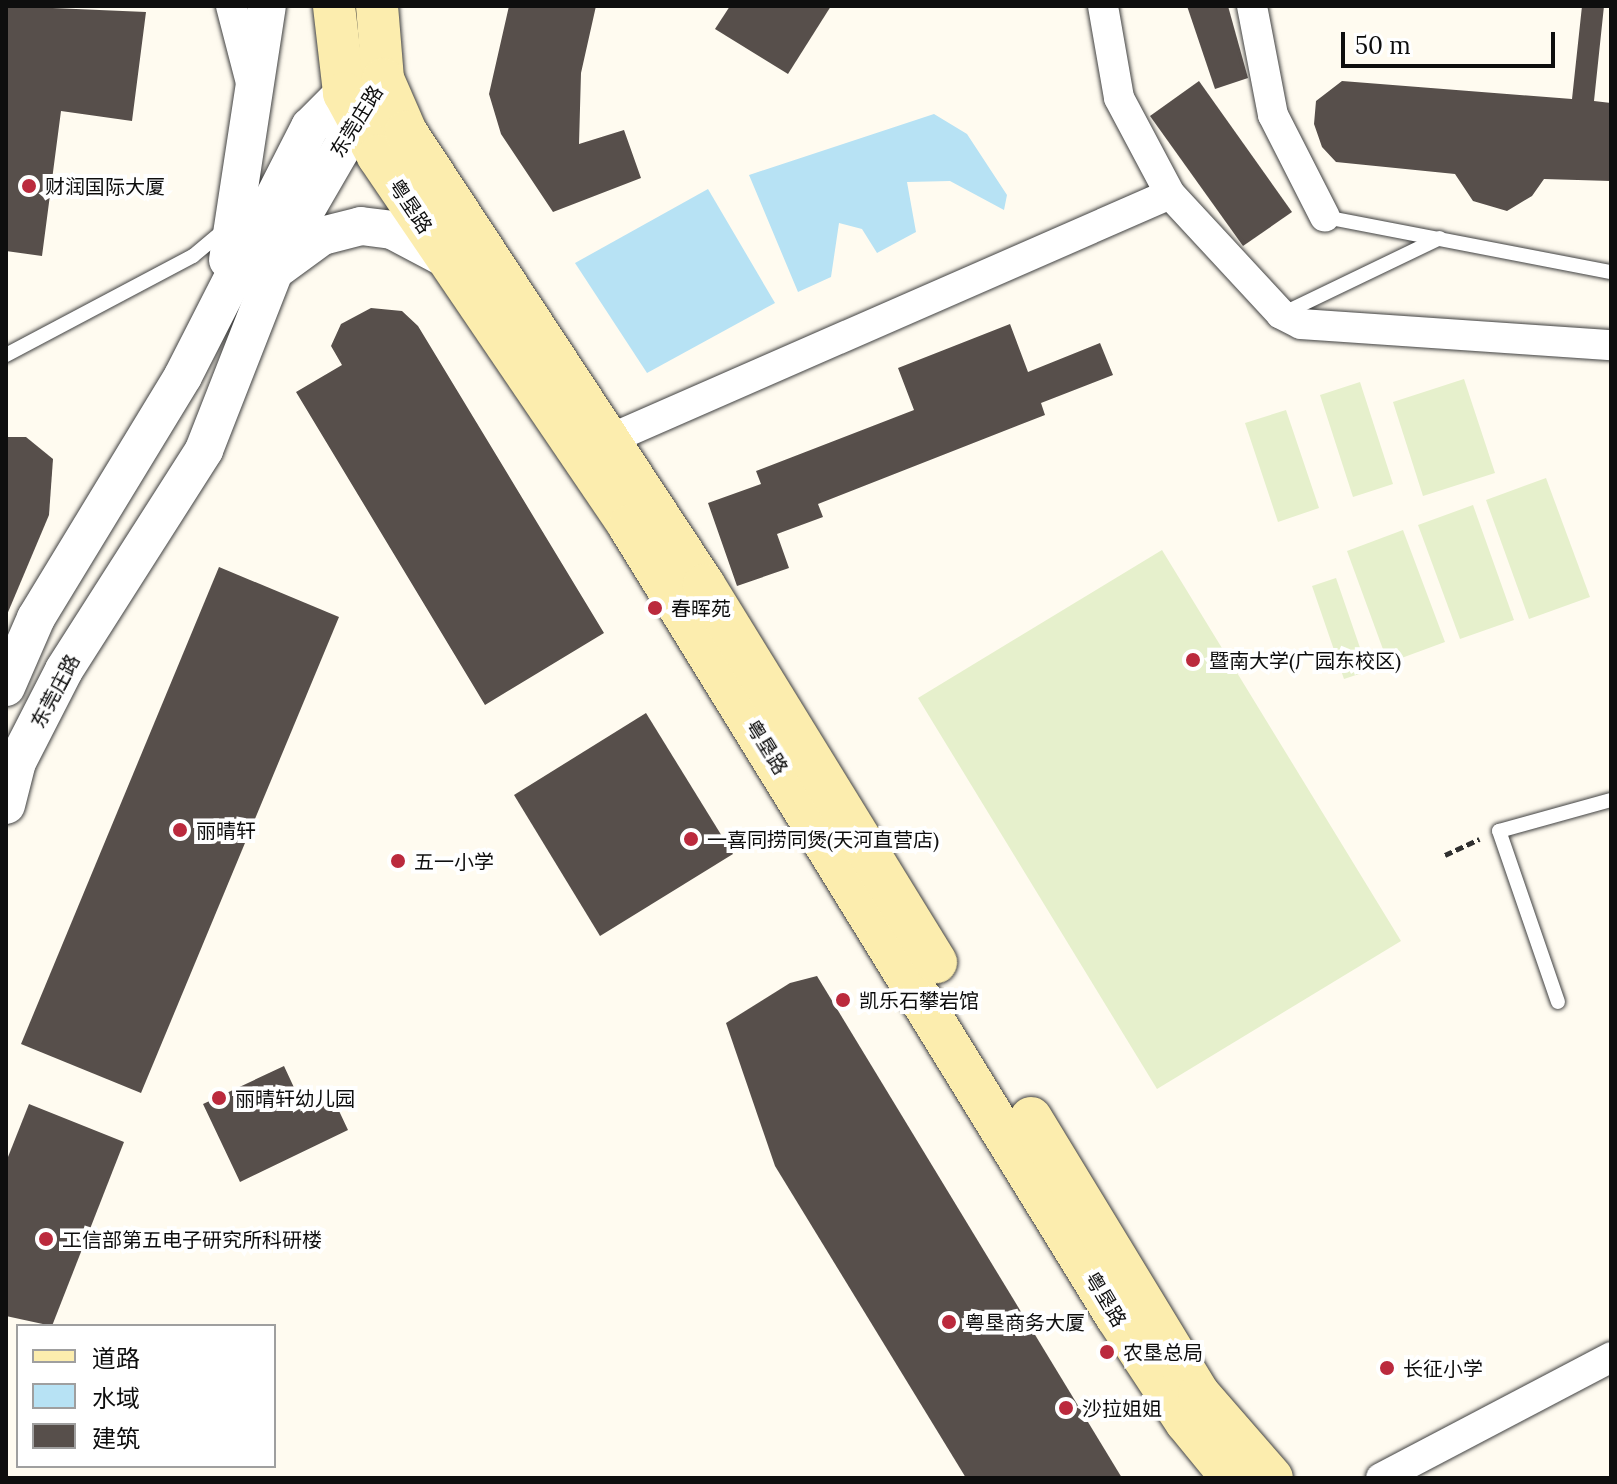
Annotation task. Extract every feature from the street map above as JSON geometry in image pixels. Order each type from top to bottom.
[{"type":"main road","name":"粤垦路","points":[[334,6],[351,106],[447,259],[629,526],[1134,1343],[1232,1478]]},
{"type":"main road","name":"粤垦路","points":[[377,6],[383,79],[406,132],[479,252],[608,440],[779,706],[1199,1394],[1272,1478]]},
{"type":"street","points":[[231,6],[251,83]]},
{"type":"street","points":[[223,292],[251,83],[267,6]]},
{"type":"street","points":[[1103,6],[1119,98],[1170,194],[1281,314],[1301,324],[1611,345]]},
{"type":"street","points":[[1252,6],[1273,115],[1325,217]]},
{"type":"street","name":"东莞庄路","points":[[6,687],[16,654],[150,436],[310,127],[351,106],[383,79]]},
{"type":"street","name":"东莞庄路","points":[[6,805],[10,751],[204,450],[272,274],[351,106]]},
{"type":"street","points":[[608,440],[1170,194]]},
{"type":"street","points":[[272,274],[322,236],[361,226],[392,230],[447,259]]},
{"type":"street","points":[[1381,1478],[1611,1357]]},
{"type":"lane","points":[[1325,217],[1611,272]]},
{"type":"lane","points":[[6,355],[193,256],[234,222]]},
{"type":"lane","points":[[1281,314],[1440,238]]},
{"type":"lane","points":[[1558,1002],[1499,831],[1611,800]]},
{"type":"path","points":[[1445,855],[1499,831]]},
{"type":"green space","points":[[1464,379],[1495,473],[1423,496],[1393,402]]},
{"type":"green space","points":[[1360,382],[1393,484],[1353,497],[1320,395]]},
{"type":"green space","points":[[1286,410],[1319,508],[1278,522],[1245,423]]},
{"type":"green space","points":[[1546,478],[1590,597],[1529,619],[1486,500]]},
{"type":"green space","points":[[1473,505],[1514,620],[1460,639],[1418,525]]},
{"type":"green space","points":[[1403,530],[1445,642],[1388,663],[1347,551]]},
{"type":"green space","points":[[1162,550],[1401,941],[1157,1089],[918,698]]},
{"type":"green space","points":[[1336,578],[1368,671],[1344,679],[1312,586]]},
{"type":"water","points":[[934,114],[967,134],[1007,195],[1004,210],[950,181],[907,182],[916,232],[877,253],[862,229],[839,223],[831,277],[798,292],[749,175]]},
{"type":"water","points":[[708,189],[775,303],[647,373],[575,263]]},
{"type":"building","name":"财润国际大厦","points":[[6,6],[146,12],[132,121],[61,111],[42,256],[6,251]]},
{"type":"building","points":[[509,6],[596,6],[581,73],[579,144],[624,130],[641,178],[553,212],[501,134],[489,94]]},
{"type":"building","points":[[730,6],[831,6],[788,74],[715,29]]},
{"type":"building","points":[[1187,6],[1228,6],[1248,78],[1215,89]]},
{"type":"building","points":[[1582,6],[1604,6],[1594,101],[1611,103],[1611,181],[1544,179],[1532,196],[1507,211],[1473,201],[1455,174],[1336,162],[1322,147],[1314,124],[1316,101],[1342,81],[1572,99]]},
{"type":"building","points":[[1199,81],[1292,212],[1243,246],[1150,116]]},
{"type":"building","points":[[371,308],[402,311],[418,326],[604,633],[485,705],[296,392],[342,365],[331,346],[341,324]]},
{"type":"building","points":[[1010,324],[1028,372],[1100,343],[1113,375],[1041,403],[1045,415],[818,504],[823,517],[777,534],[789,568],[737,586],[708,503],[761,484],[756,471],[914,410],[898,368]]},
{"type":"building","points":[[6,437],[26,437],[53,459],[49,515],[6,617]]},
{"type":"building","name":"丽晴轩","points":[[219,567],[339,617],[141,1093],[21,1044]]},
{"type":"building","points":[[646,713],[733,854],[600,936],[514,795]]},
{"type":"building","name":"粤垦商务大厦","points":[[817,976],[1122,1478],[966,1478],[775,1166],[726,1023],[790,983]]},
{"type":"building","points":[[284,1066],[304,1109],[332,1096],[348,1130],[240,1182],[203,1104]]},
{"type":"building","name":"工信部第五电子研究所科研楼","points":[[29,1104],[124,1142],[53,1324],[6,1316],[6,1162]]},
{"type":"place","name":"财润国际大厦","points":[[29,186]]},
{"type":"place","name":"春晖苑","points":[[655,608]]},
{"type":"place","name":"暨南大学(广园东校区)","points":[[1193,660]]},
{"type":"place","name":"丽晴轩","points":[[180,830]]},
{"type":"place","name":"一喜同捞同煲(天河直营店)","points":[[691,839]]},
{"type":"place","name":"五一小学","points":[[398,861]]},
{"type":"place","name":"凯乐石攀岩馆","points":[[843,1000]]},
{"type":"place","name":"丽晴轩幼儿园","points":[[219,1098]]},
{"type":"place","name":"工信部第五电子研究所科研楼","points":[[46,1239]]},
{"type":"place","name":"粤垦商务大厦","points":[[949,1322]]},
{"type":"place","name":"农垦总局","points":[[1107,1352]]},
{"type":"place","name":"长征小学","points":[[1387,1368]]},
{"type":"place","name":"沙拉姐姐","points":[[1066,1408]]}]
